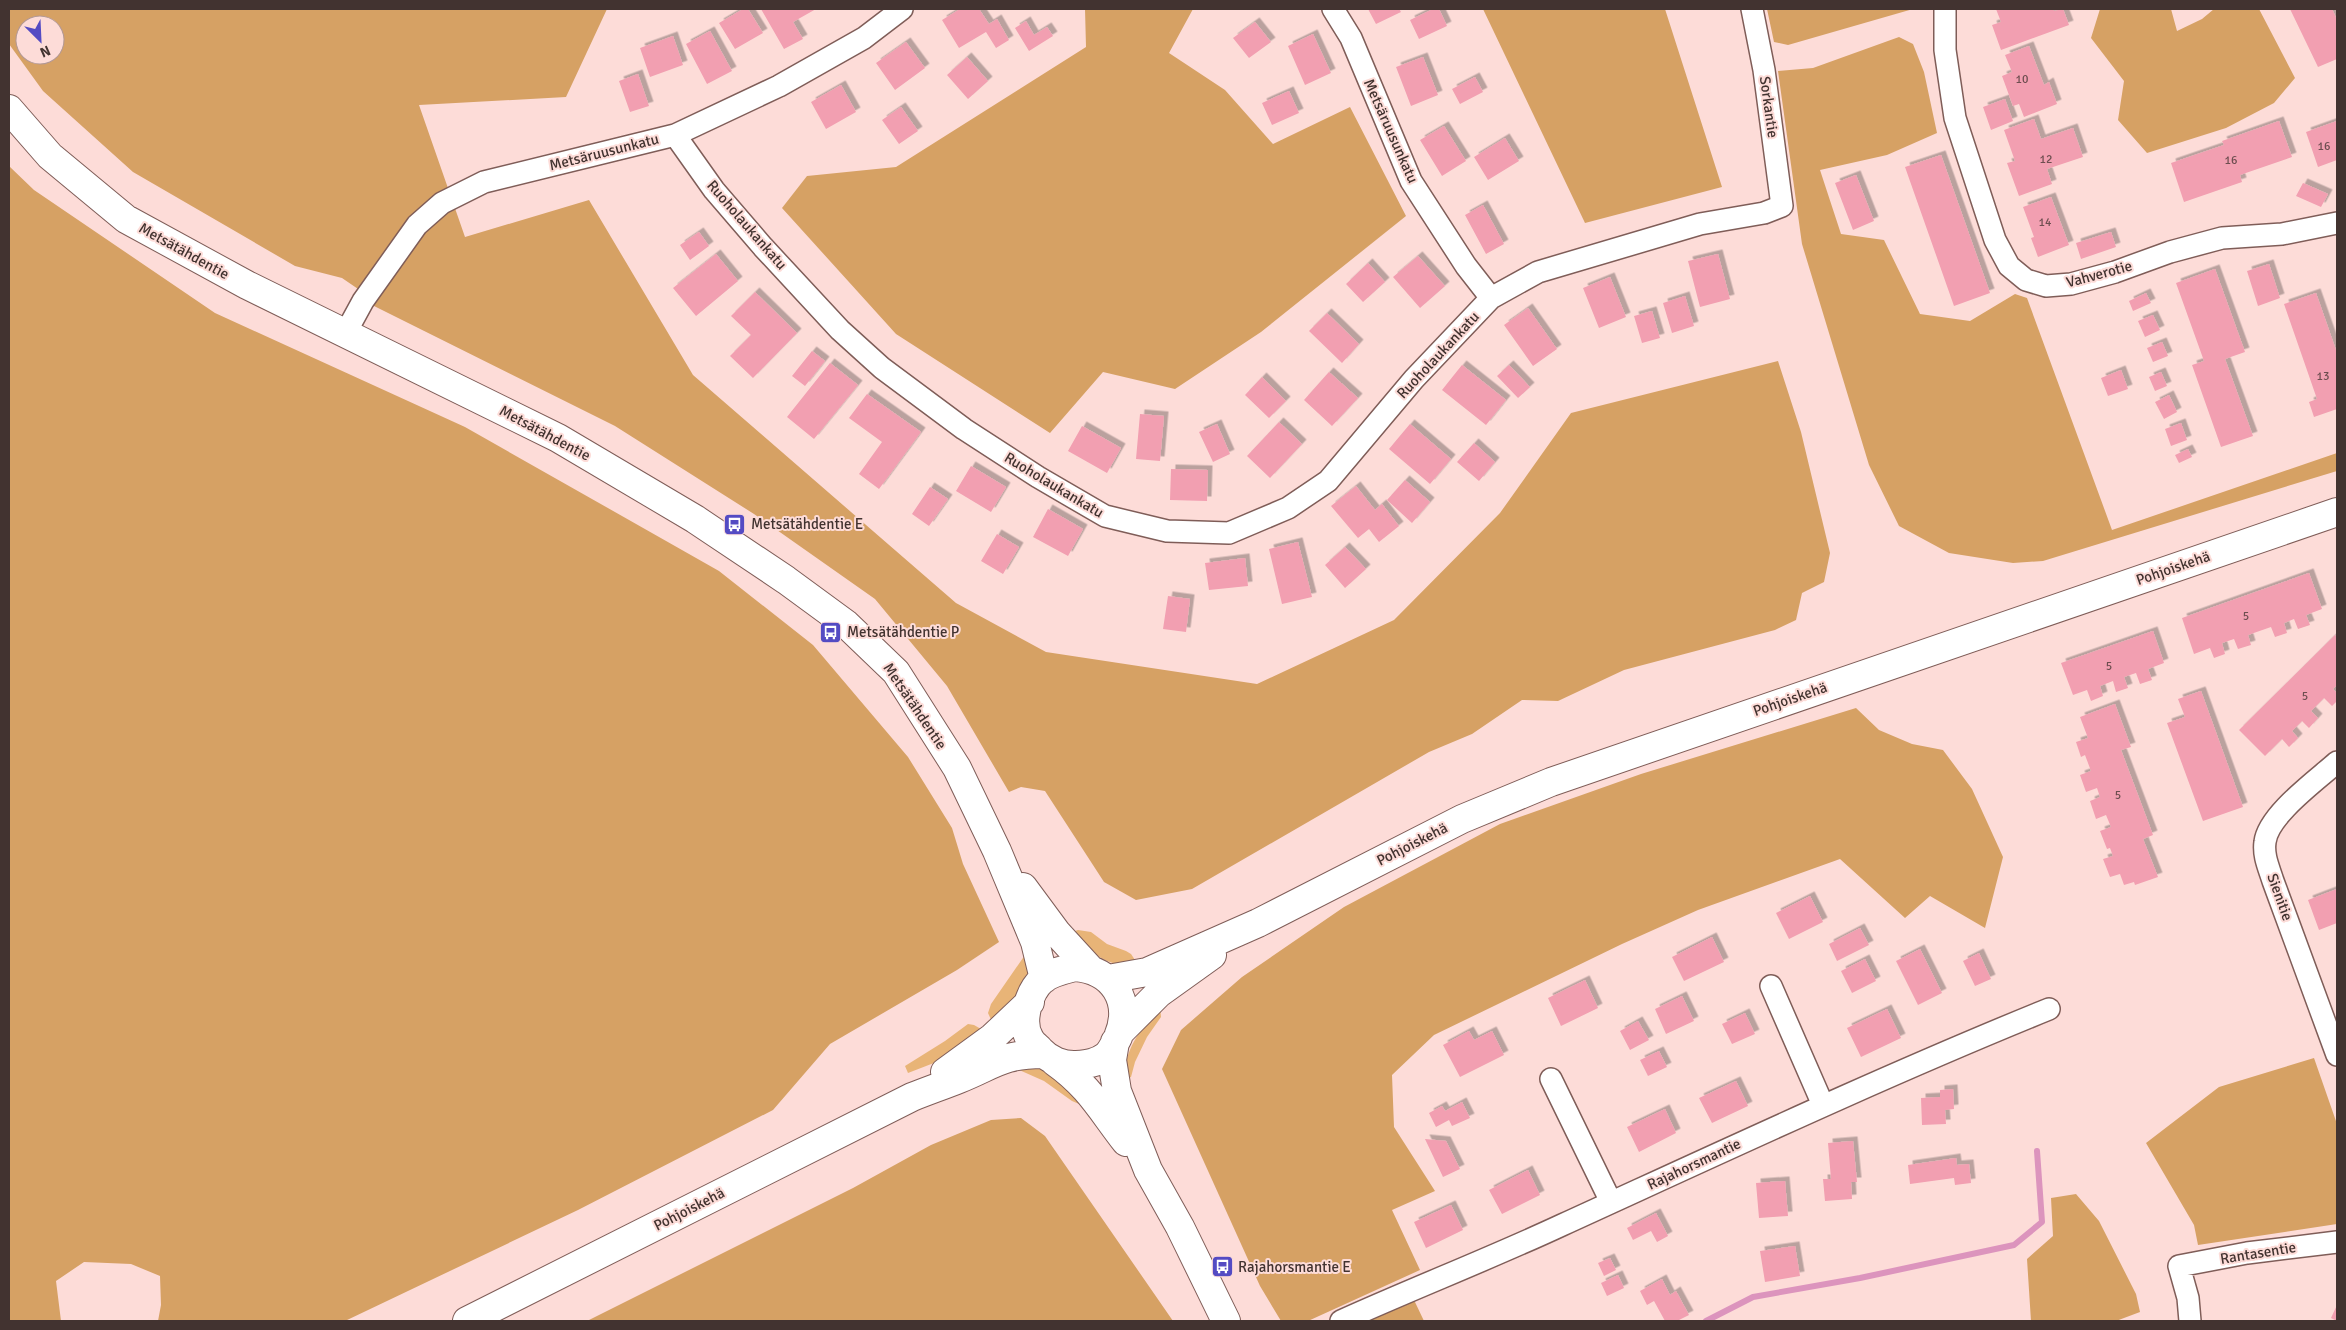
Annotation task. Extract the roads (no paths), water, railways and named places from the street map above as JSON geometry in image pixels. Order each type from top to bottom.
[{"type":"main road","name":"Metsätähdentie","points":[[9,109],[50,156],[126,219],[247,285],[558,438],[695,519],[786,580],[846,624],[896,672],[957,768],[997,851],[1035,942],[1044,979]]},
{"type":"main road","name":"Pohjoiskehä","points":[[1099,974],[1147,972],[1258,923],[1462,819],[1551,782],[2337,512]]},
{"type":"main road","name":"Metsätähdentie","points":[[997,851],[1057,933],[1099,974]]},
{"type":"main road","name":"Pohjoiskehä","points":[[1118,1037],[1159,993],[1258,923]]},
{"type":"main road","points":[[1148,1170],[1117,1091],[1112,1060],[1123,1024],[1123,1007],[1118,992],[1099,974],[1075,967],[1058,971],[1044,979],[1035,988],[1025,1020],[1029,1037],[1049,1058],[1075,1076],[1086,1087],[1148,1170],[1180,1227],[1226,1321]]},
{"type":"main road","name":"Pohjoiskehä","points":[[912,1097],[993,1037],[1030,1002]]},
{"type":"main road","points":[[1049,1058],[1070,1065],[1092,1063],[1106,1056],[1118,1037]]},
{"type":"main road","name":"Pohjoiskehä","points":[[467,1321],[912,1097],[960,1079],[1003,1058],[1020,1054],[1049,1058]]},
{"type":"street","name":"Metsäruusunkatu","points":[[345,334],[363,301],[417,225],[442,203],[484,182],[675,135],[779,86],[864,38],[902,9]]},
{"type":"street","name":"Metsäruusunkatu","points":[[1333,9],[1351,38],[1411,181],[1466,266],[1491,298]]},
{"type":"street","name":"Sorkantie","points":[[1752,9],[1764,70],[1782,206]]},
{"type":"street","name":"Vahverotie","points":[[1945,9],[1945,50],[1955,118],[1995,240],[2009,266],[2026,280],[2046,286],[2071,284],[2115,272],[2170,252],[2222,238],[2282,234],[2337,223]]},
{"type":"street","name":"Ruoholaukankatu","points":[[675,135],[714,190],[764,247],[840,330],[882,368],[964,429],[1038,477],[1105,516],[1167,531],[1229,533],[1288,508],[1328,481],[1414,378],[1491,298],[1538,272],[1700,224],[1764,213],[1782,206]]},
{"type":"street","name":"Sienitie","points":[[2337,762],[2274,820],[2264,841],[2265,857],[2337,1055]]},
{"type":"street","points":[[1771,986],[1822,1105]]},
{"type":"street","name":"Rajahorsmantie","points":[[1341,1321],[1611,1202],[1822,1105],[2049,1009]]},
{"type":"street","points":[[1551,1079],[1611,1202]]},
{"type":"street","name":"Rantasentie","points":[[2190,1321],[2188,1298],[2179,1266],[2247,1253],[2337,1242]]},
{"type":"waterway","points":[[1706,1321],[1753,1297],[1860,1278],[2014,1245],[2042,1222],[2037,1151]]},
{"type":"place","name":"Metsätähdentie E","points":[[735,524]]},
{"type":"place","name":"Metsätähdentie P","points":[[831,632]]},
{"type":"place","name":"Rajahorsmantie E","points":[[1222,1267]]}]
